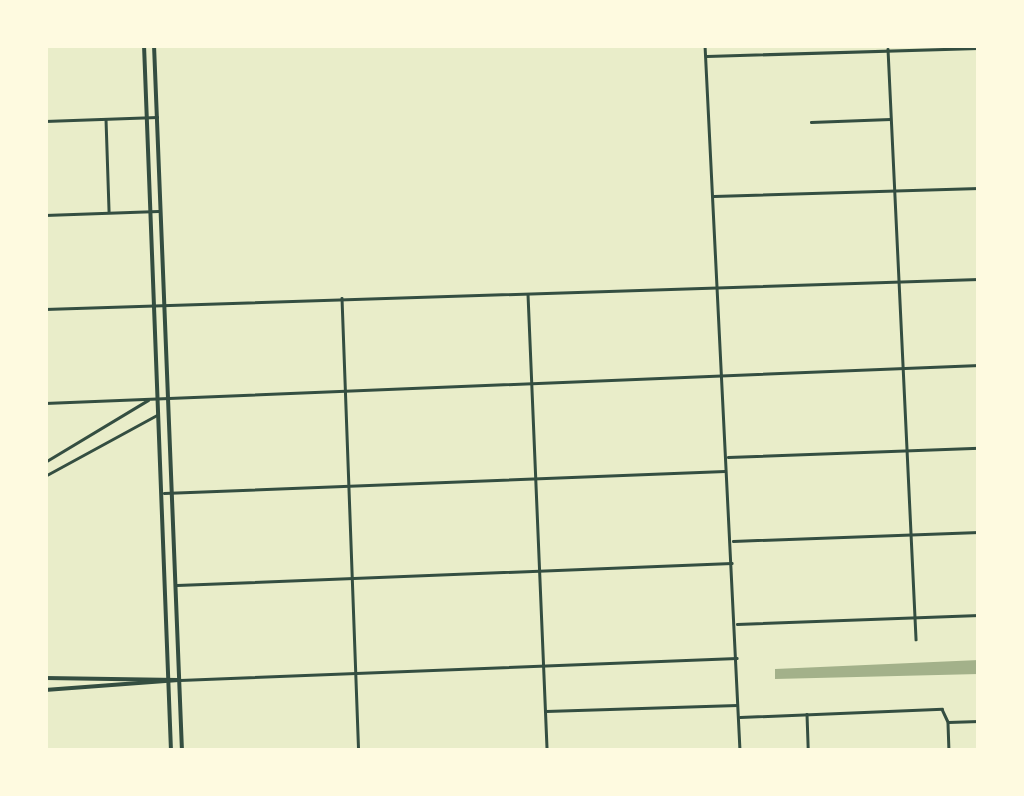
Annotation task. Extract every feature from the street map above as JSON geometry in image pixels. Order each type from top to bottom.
[{"type":"main road","points":[[144,45],[171,751]]},
{"type":"main road","points":[[154,45],[182,751]]},
{"type":"main road","points":[[45,678],[168,674],[179,680]]},
{"type":"main road","points":[[45,690],[168,685],[179,680]]},
{"type":"street","points":[[705,45],[739,717],[740,751],[727,751]]},
{"type":"street","points":[[706,56],[978,48]]},
{"type":"street","points":[[888,49],[916,639]]},
{"type":"street","points":[[45,121],[157,117]]},
{"type":"street","points":[[106,119],[109,212]]},
{"type":"street","points":[[811,122],[890,120]]},
{"type":"street","points":[[712,196],[979,188]]},
{"type":"street","points":[[45,215],[161,211]]},
{"type":"street","points":[[45,309],[979,280]]},
{"type":"street","points":[[528,292],[535,571],[547,751]]},
{"type":"street","points":[[342,298],[359,751]]},
{"type":"street","points":[[45,403],[979,365]]},
{"type":"street","points":[[45,462],[150,400]]},
{"type":"street","points":[[45,476],[158,414]]},
{"type":"street","points":[[726,458],[979,448]]},
{"type":"street","points":[[162,494],[727,470]]},
{"type":"street","points":[[732,541],[979,532]]},
{"type":"street","points":[[175,585],[732,563]]},
{"type":"street","points":[[735,624],[979,615]]},
{"type":"street","points":[[179,680],[737,658]]},
{"type":"street","points":[[546,711],[738,705]]},
{"type":"street","points":[[739,717],[942,708],[948,722],[949,751]]},
{"type":"street","points":[[807,714],[808,751]]},
{"type":"street","points":[[948,722],[979,721]]},
{"type":"shaded area","points":[[979,660],[979,674],[775,679],[775,669]]}]
